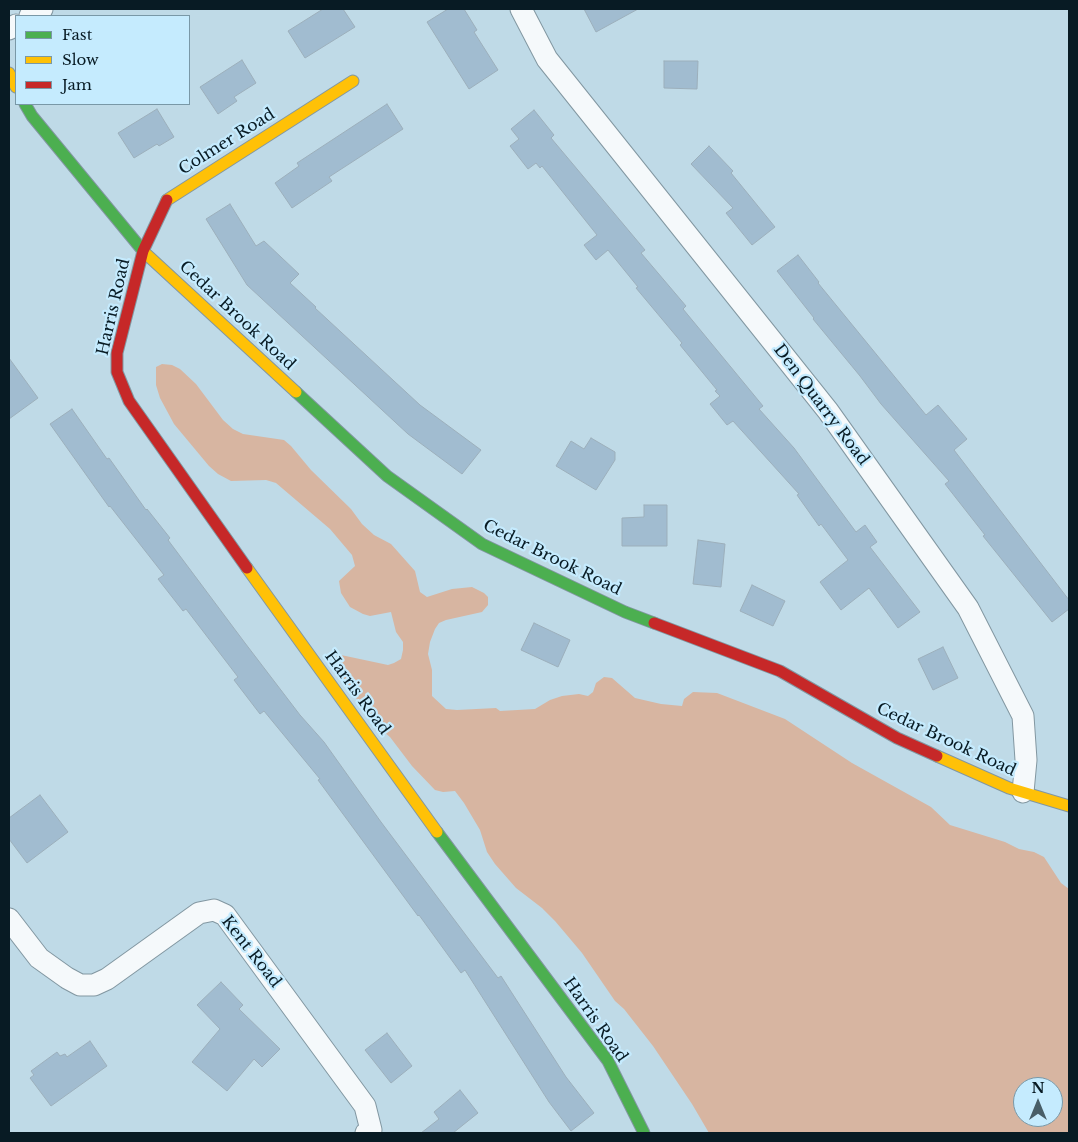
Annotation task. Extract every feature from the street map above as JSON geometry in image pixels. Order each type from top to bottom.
[{"type":"street","name":"Den Quarry Road","points":[[521,9],[547,59],[828,411],[968,608],[1024,716],[1026,760],[1022,792]]},
{"type":"street","points":[[9,73],[15,85]]},
{"type":"street","name":"Colmer Road","points":[[143,251],[165,201],[353,81]]},
{"type":"street","name":"Cedar Brook Road","points":[[26,105],[32,116],[143,251],[387,476],[482,544],[625,612],[780,671],[897,738],[1022,792]]},
{"type":"street","name":"Harris Road","points":[[143,251],[117,353],[117,372],[128,401],[445,843],[608,1061],[644,1133]]},
{"type":"street","points":[[1022,792],[1069,806]]},
{"type":"street","name":"Kent Road","points":[[9,919],[39,958],[67,978],[80,984],[94,985],[106,979],[199,913],[214,910],[226,915],[365,1106],[371,1130],[366,1133]]},
{"type":"shaded area","points":[[162,364],[172,365],[180,369],[196,384],[223,420],[233,429],[243,434],[284,440],[311,470],[351,509],[362,524],[374,535],[391,544],[415,571],[420,592],[427,597],[452,589],[472,587],[488,597],[488,605],[482,612],[439,623],[430,642],[428,654],[432,670],[432,696],[446,709],[496,708],[500,711],[535,709],[550,700],[562,696],[579,694],[588,696],[593,692],[596,683],[604,677],[612,678],[635,698],[661,704],[682,706],[684,699],[693,692],[717,693],[785,719],[852,763],[931,807],[950,825],[1005,842],[1019,849],[1034,852],[1044,857],[1061,883],[1069,889],[1069,1133],[709,1133],[653,1046],[624,1009],[615,1001],[582,953],[555,921],[542,908],[516,888],[495,864],[487,852],[480,830],[455,791],[443,792],[435,790],[412,766],[390,737],[372,722],[335,666],[335,657],[341,655],[388,665],[401,659],[403,650],[403,642],[396,632],[391,612],[370,616],[363,614],[350,607],[341,593],[339,581],[355,566],[352,555],[330,529],[276,483],[266,480],[231,481],[218,474],[174,424],[160,398],[156,385],[156,367]]},
{"type":"building","points":[[323,9],[343,9],[355,27],[305,58],[288,31]]},
{"type":"building","points":[[448,9],[464,9],[477,30],[474,32],[498,70],[469,89],[427,22]]},
{"type":"building","points":[[584,9],[638,9],[596,32]]},
{"type":"building","points":[[242,60],[256,83],[234,97],[237,101],[218,114],[200,87]]},
{"type":"building","points":[[664,61],[698,61],[697,89],[664,88]]},
{"type":"building","points":[[387,104],[403,129],[329,177],[332,181],[292,208],[275,183],[299,166],[297,163]]},
{"type":"building","points":[[157,109],[174,137],[159,146],[157,144],[134,158],[118,133]]},
{"type":"building","points":[[534,110],[554,135],[551,138],[645,250],[641,253],[686,306],[683,309],[763,406],[759,409],[794,448],[856,532],[865,525],[877,542],[870,547],[920,612],[898,628],[869,588],[841,610],[820,582],[848,560],[821,524],[819,526],[797,495],[799,494],[733,421],[727,425],[710,404],[720,396],[715,391],[717,390],[680,345],[682,343],[636,288],[638,287],[608,250],[596,260],[584,245],[597,235],[542,166],[540,168],[536,163],[528,169],[510,146],[519,139],[511,129]]},
{"type":"building","points":[[709,146],[733,171],[731,173],[775,227],[752,245],[726,213],[733,208],[691,164]]},
{"type":"building","points":[[230,204],[256,246],[264,241],[299,274],[290,283],[315,308],[420,405],[481,450],[462,474],[408,434],[247,285],[206,219]]},
{"type":"building","points":[[798,255],[818,283],[926,415],[938,405],[967,439],[954,450],[1069,600],[1069,609],[1052,622],[983,536],[985,535],[945,484],[949,481],[881,404],[777,271]]},
{"type":"building","points":[[9,358],[38,398],[9,419]]},
{"type":"building","points":[[72,409],[107,459],[109,458],[146,510],[170,538],[168,540],[245,643],[300,715],[324,742],[381,822],[498,978],[501,976],[566,1077],[594,1113],[571,1131],[549,1102],[465,970],[461,973],[318,780],[320,779],[264,711],[260,714],[234,680],[238,677],[186,609],[183,611],[158,579],[164,575],[109,507],[50,424]]},
{"type":"building","points":[[591,438],[615,452],[615,460],[596,490],[556,466],[571,441],[584,449]]},
{"type":"building","points":[[644,505],[667,505],[667,546],[622,546],[622,518],[644,517]]},
{"type":"building","points":[[698,540],[725,544],[721,587],[693,584]]},
{"type":"building","points":[[752,585],[785,601],[773,626],[740,611]]},
{"type":"building","points":[[534,623],[570,640],[558,667],[521,650]]},
{"type":"building","points":[[943,647],[958,678],[933,690],[918,659]]},
{"type":"building","points":[[40,795],[68,832],[27,863],[9,839],[9,818]]},
{"type":"building","points":[[221,982],[243,1005],[239,1009],[280,1049],[262,1067],[254,1059],[227,1091],[192,1062],[220,1029],[197,1005]]},
{"type":"building","points":[[387,1033],[412,1066],[391,1083],[365,1050]]},
{"type":"building","points":[[90,1041],[107,1066],[51,1106],[30,1078],[34,1075],[31,1071],[57,1052],[60,1056],[65,1054],[67,1057]]},
{"type":"building","points":[[460,1090],[478,1113],[453,1133],[421,1133],[439,1119],[434,1112]]},
{"type":"traffic: fast","points":[[26,105],[32,116],[144,252]]},
{"type":"traffic: fast","points":[[296,392],[387,476],[482,544],[625,612],[654,623]]},
{"type":"traffic: fast","points":[[437,832],[608,1061],[644,1133]]},
{"type":"traffic: slow","points":[[9,73],[15,85]]},
{"type":"traffic: slow","points":[[167,200],[353,81]]},
{"type":"traffic: slow","points":[[144,252],[296,392]]},
{"type":"traffic: slow","points":[[247,568],[437,832]]},
{"type":"traffic: slow","points":[[937,756],[1009,788],[1069,806]]},
{"type":"traffic: jam","points":[[167,200],[143,251],[117,353],[117,372],[129,401],[247,568]]},
{"type":"traffic: jam","points":[[654,623],[780,671],[897,738],[937,756]]}]
